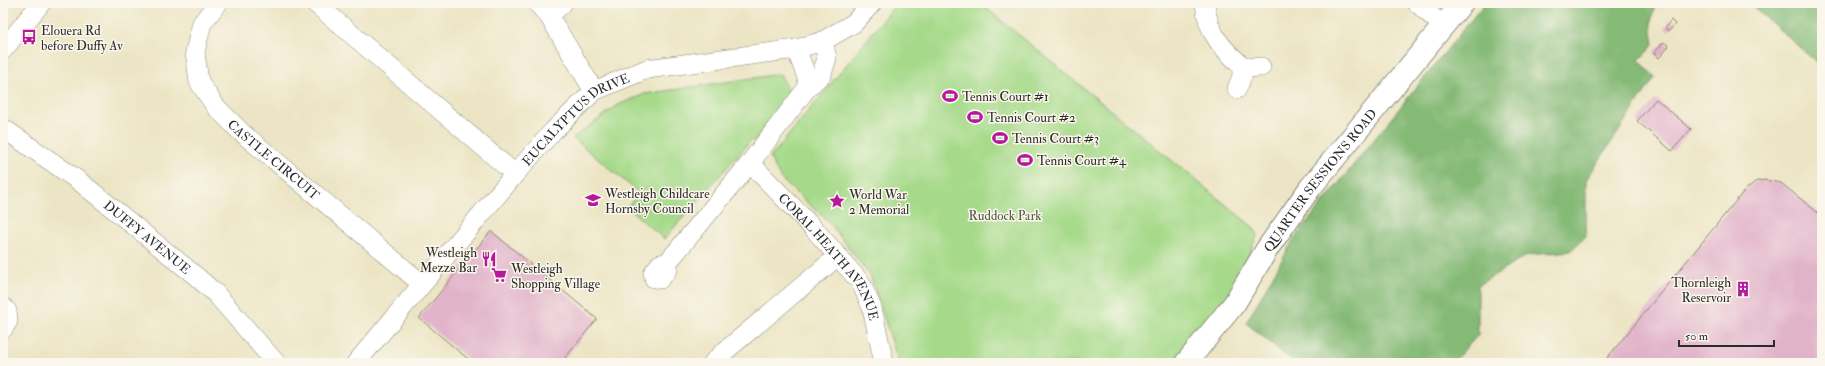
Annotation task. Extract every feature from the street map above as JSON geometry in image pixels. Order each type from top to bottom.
[{"type":"main road","name":"QUARTER SESSIONS ROAD","points":[[1186,363],[1234,304],[1267,249],[1302,200],[1462,3]]},
{"type":"street","points":[[3,50],[41,3]]},
{"type":"street","name":"CASTLE CIRCUIT","points":[[218,3],[202,23],[196,52],[199,82],[216,107],[241,132],[422,284]]},
{"type":"street","points":[[315,3],[515,174]]},
{"type":"street","points":[[563,3],[543,9],[594,91]]},
{"type":"street","name":"EUCALYPTUS DRIVE","points":[[356,363],[515,174],[553,131],[594,91],[647,69],[796,49],[822,40],[854,23],[872,3]]},
{"type":"street","points":[[1205,3],[1208,23],[1218,43],[1253,67],[1236,89]]},
{"type":"street","points":[[1417,3],[1443,26]]},
{"type":"street","points":[[667,263],[750,164],[807,88],[822,74],[827,58],[822,40]]},
{"type":"street","points":[[796,49],[807,77],[807,88]]},
{"type":"street","name":"DUFFY AVENUE","points":[[3,128],[79,181],[197,277],[216,294],[276,363]]},
{"type":"street","name":"CORAL HEATH AVENUE","points":[[750,164],[838,256],[861,283],[872,308],[884,363]]},
{"type":"street","points":[[713,363],[838,256]]},
{"type":"street","points":[[3,307],[7,311],[8,321],[3,329]]},
{"type":"green space","name":"Ruddock Park","points":[[897,3],[980,3],[1254,228],[1257,236],[1232,292],[1172,363],[899,363],[871,277],[829,222],[781,179],[770,158]]},
{"type":"green space","points":[[1485,3],[1655,3],[1651,22],[1654,45],[1639,60],[1655,77],[1586,180],[1586,236],[1570,251],[1528,255],[1478,285],[1478,335],[1452,363],[1295,363],[1246,323],[1295,237]]},
{"type":"green space","points":[[1749,3],[1822,3],[1822,67]]},
{"type":"green space","points":[[780,74],[790,94],[753,142],[751,140],[664,239],[627,207],[639,193],[573,138],[618,105],[645,94]]},
{"type":"building","points":[[1671,20],[1675,24],[1669,31],[1665,28]]},
{"type":"building","points":[[1664,42],[1669,46],[1659,58],[1654,53]]},
{"type":"building","points":[[1656,99],[1691,129],[1672,151],[1637,121]]},
{"type":"building","name":"Thornleigh Reservoir","points":[[1764,180],[1781,183],[1822,216],[1822,363],[1603,363],[1745,190],[1755,182]]},
{"type":"building","name":"Westleigh Shopping Village","points":[[491,231],[597,319],[561,363],[473,363],[419,318]]},
{"type":"place","name":"Elouera Rd before Duffy Av","points":[[29,37]]},
{"type":"place","name":"Tennis Court #1","points":[[950,96]]},
{"type":"place","name":"Tennis Court #2","points":[[975,117]]},
{"type":"place","name":"Tennis Court #3","points":[[1000,138]]},
{"type":"place","name":"Tennis Court #4","points":[[1025,160]]},
{"type":"place","name":"Westleigh Childcare Hornsby Council","points":[[593,200]]},
{"type":"place","name":"World War 2 Memorial","points":[[837,201]]},
{"type":"place","name":"Westleigh Mezze Bar","points":[[489,259]]},
{"type":"place","name":"Westleigh Shopping Village","points":[[499,275]]},
{"type":"place","name":"Thornleigh Reservoir","points":[[1743,289]]}]
